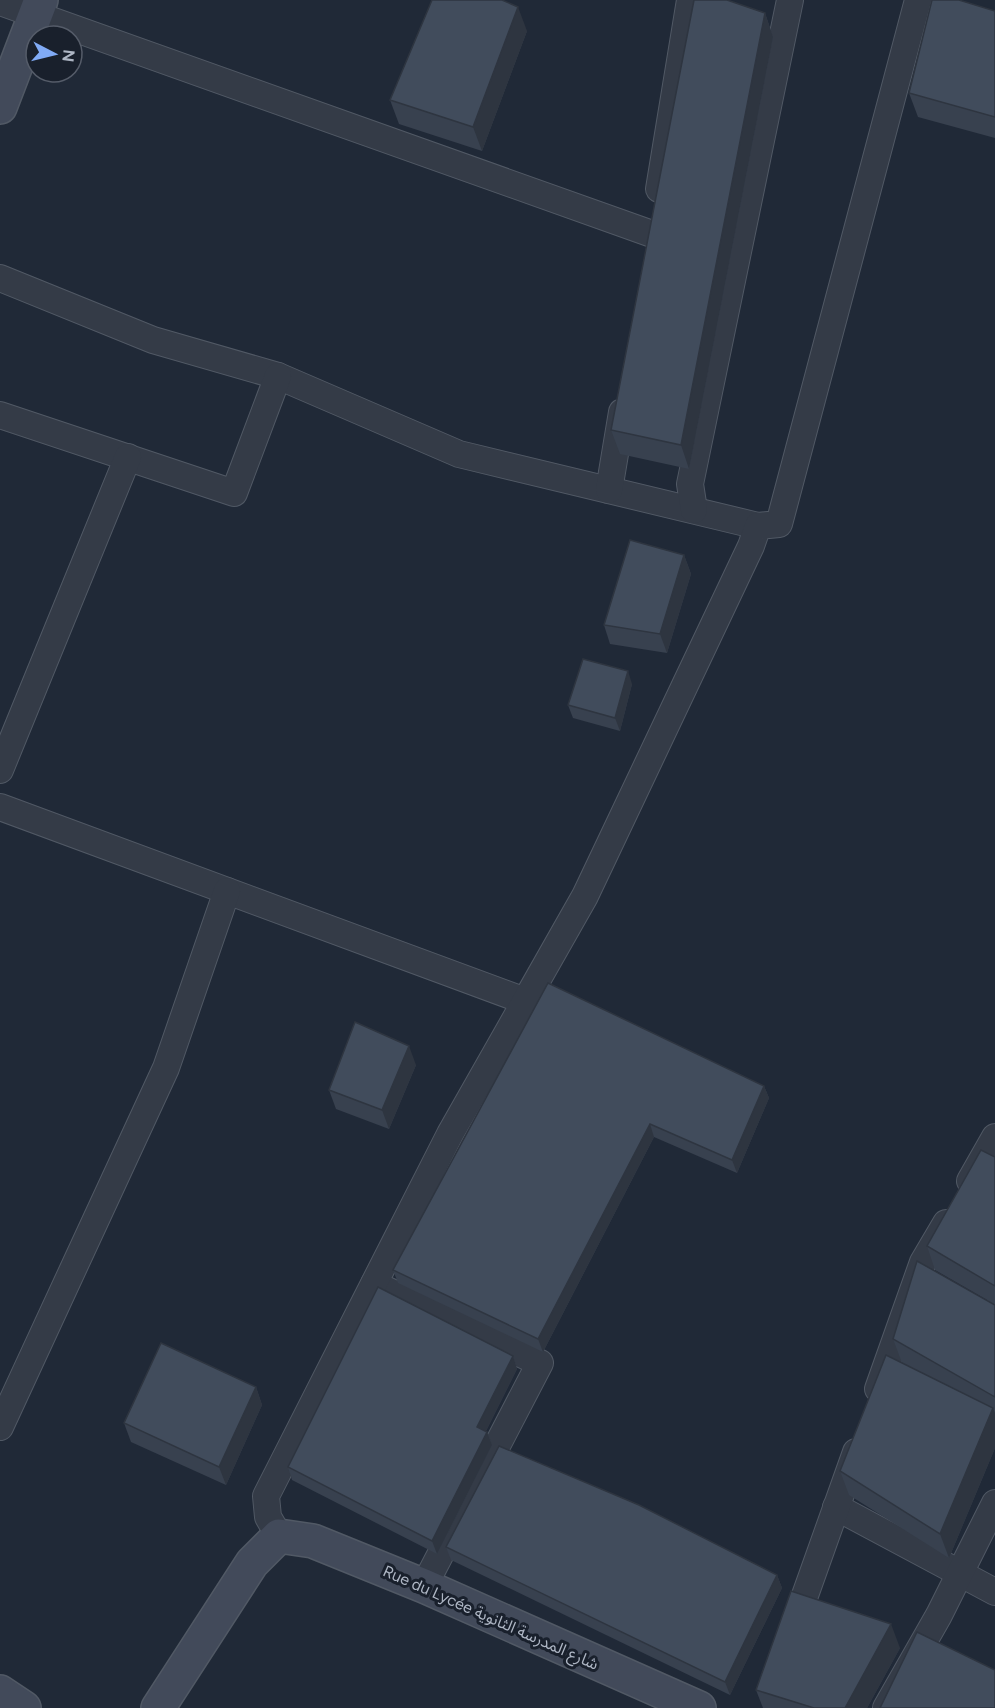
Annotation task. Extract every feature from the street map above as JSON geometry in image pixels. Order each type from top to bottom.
[{"type":"street","points":[[0,2],[38,8],[650,245],[690,0]]},
{"type":"street","points":[[694,510],[690,484],[790,0]]},
{"type":"street","points":[[0,278],[153,340],[278,376],[459,454],[758,525],[779,524],[918,0]]},
{"type":"street","points":[[0,107],[38,8]]},
{"type":"street","points":[[0,415],[234,494],[278,376]]},
{"type":"street","points":[[609,490],[626,385]]},
{"type":"street","points":[[0,770],[128,457]]},
{"type":"street","points":[[158,1708],[252,1563],[279,1536],[268,1517],[266,1496],[450,1134],[585,896],[752,546],[758,525]]},
{"type":"street","points":[[0,807],[525,1001]]},
{"type":"street","points":[[0,1427],[166,1068],[227,891]]},
{"type":"street","points":[[785,1653],[867,1420],[897,1370],[928,1281],[923,1263],[988,1165],[995,1137]]},
{"type":"street","points":[[374,1284],[540,1363],[424,1586]]},
{"type":"street","points":[[886,1708],[939,1615],[995,1503]]},
{"type":"street","points":[[837,1507],[995,1592]]},
{"type":"street","name":"Rue du Lycée شارع المدرسة الثانوية","points":[[279,1536],[313,1541],[424,1586],[699,1708]]},
{"type":"street","points":[[0,1692],[24,1708]]},
{"type":"building","points":[[432,0],[502,0],[518,7],[473,127],[390,100]]},
{"type":"building","points":[[694,0],[727,0],[765,13],[681,445],[611,430]]},
{"type":"building","points":[[932,0],[959,0],[995,11],[995,117],[909,93]]},
{"type":"building","points":[[630,540],[684,555],[660,634],[604,625]]},
{"type":"building","points":[[583,659],[628,671],[615,718],[568,705]]},
{"type":"building","points":[[548,983],[764,1086],[732,1160],[650,1124],[538,1339],[393,1270]]},
{"type":"building","points":[[355,1022],[409,1046],[382,1110],[329,1090]]},
{"type":"building","points":[[981,1150],[995,1157],[995,1286],[927,1246]]},
{"type":"building","points":[[917,1261],[995,1305],[995,1397],[893,1339]]},
{"type":"building","points":[[378,1287],[513,1356],[477,1427],[487,1432],[432,1541],[288,1467]]},
{"type":"building","points":[[161,1343],[256,1387],[219,1467],[124,1423]]},
{"type":"building","points":[[886,1355],[993,1408],[940,1534],[840,1471]]},
{"type":"building","points":[[499,1446],[639,1505],[777,1575],[725,1682],[446,1547]]},
{"type":"building","points":[[791,1591],[891,1624],[845,1708],[814,1708],[756,1690]]},
{"type":"building","points":[[917,1632],[995,1670],[995,1708],[880,1708]]}]
